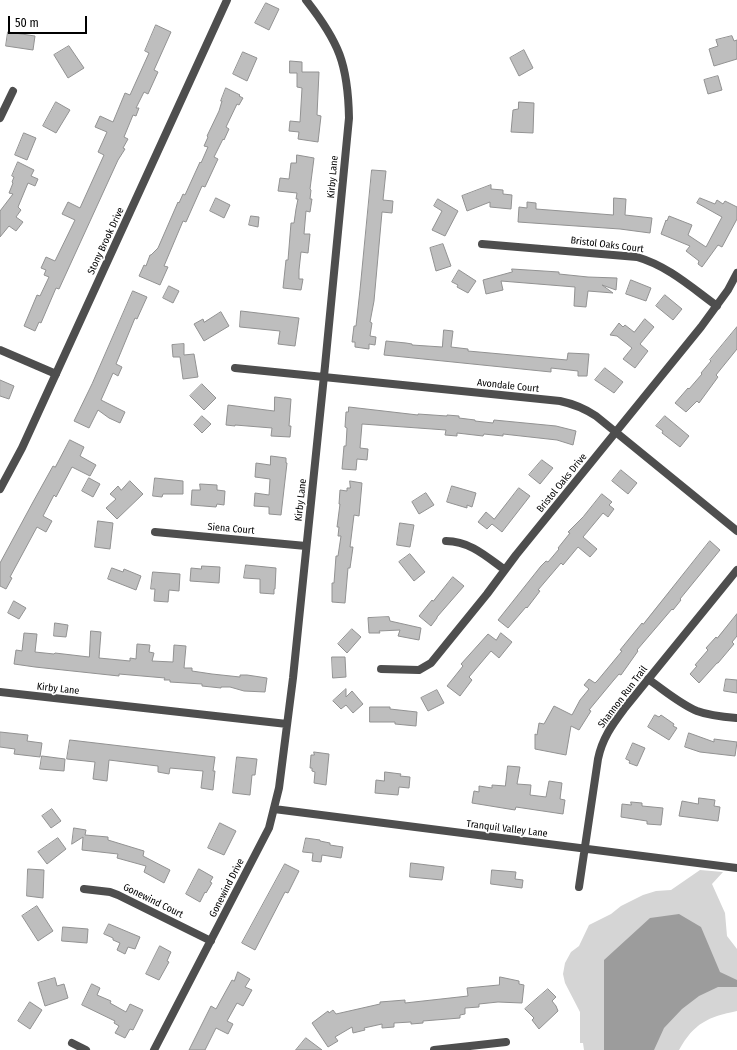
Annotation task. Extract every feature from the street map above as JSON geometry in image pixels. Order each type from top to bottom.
[{"type":"street","name":"Stony Brook Drive","points":[[0,489],[22,448],[227,0]]},
{"type":"street","name":"Kirby Lane","points":[[0,692],[287,724],[324,377],[349,118],[346,78],[339,49],[321,18],[306,0]]},
{"type":"street","points":[[0,118],[13,90]]},
{"type":"street","name":"Bristol Oaks Court","points":[[482,244],[637,257],[668,270],[716,306]]},
{"type":"street","name":"Bristol Oaks Drive","points":[[381,669],[419,670],[431,663],[701,327],[728,290],[737,273]]},
{"type":"street","points":[[0,350],[56,374]]},
{"type":"street","name":"Avondale Court","points":[[235,368],[571,404],[586,410],[737,531]]},
{"type":"street","name":"Siena Court","points":[[155,532],[306,546]]},
{"type":"street","points":[[446,541],[459,542],[475,548],[505,570]]},
{"type":"street","name":"Shannon Run Trail","points":[[579,887],[598,759],[603,742],[611,726],[737,570]]},
{"type":"street","points":[[648,679],[679,701],[698,711],[718,716],[737,718]]},
{"type":"street","name":"Gonewind Drive","points":[[154,1050],[269,828],[279,788],[287,724]]},
{"type":"street","name":"Tranquil Valley Lane","points":[[274,809],[737,868]]},
{"type":"street","name":"Gonewind Court","points":[[84,889],[110,892],[118,895],[211,941]]},
{"type":"street","points":[[434,1050],[506,1042]]},
{"type":"street","points":[[72,1043],[86,1050]]},
{"type":"shaded area","points":[[700,870],[723,872],[712,884],[725,913],[727,936],[737,949],[737,1011],[710,1019],[696,1027],[690,1033],[679,1050],[584,1050],[583,1043],[580,1043],[580,1012],[565,983],[563,974],[565,963],[571,952],[579,946],[589,925],[643,895],[656,891],[671,890]]},
{"type":"shaded area","points":[[679,914],[701,927],[720,972],[737,980],[737,987],[718,987],[699,996],[682,1009],[664,1028],[654,1050],[604,1050],[604,960],[650,918]]},
{"type":"building","points":[[266,3],[279,9],[269,30],[255,23]]},
{"type":"building","points":[[156,25],[171,32],[154,70],[158,72],[148,94],[144,92],[136,108],[139,108],[136,116],[133,115],[124,137],[128,139],[123,148],[125,149],[118,160],[59,289],[56,288],[41,323],[39,322],[35,331],[24,326],[37,295],[40,296],[49,277],[44,275],[46,270],[41,268],[46,257],[55,261],[75,220],[62,214],[68,202],[80,208],[104,155],[98,152],[107,132],[95,127],[100,116],[113,122],[125,93],[130,95],[149,53],[145,51]]},
{"type":"building","points":[[8,32],[35,36],[33,50],[6,46]]},
{"type":"building","points":[[732,36],[734,41],[737,40],[737,59],[714,66],[709,49],[718,46],[716,40]]},
{"type":"building","points":[[69,46],[84,68],[68,78],[54,55]]},
{"type":"building","points":[[524,50],[533,68],[519,76],[510,58]]},
{"type":"building","points":[[243,52],[257,58],[247,81],[233,74]]},
{"type":"building","points":[[290,61],[302,62],[302,72],[319,72],[317,115],[321,116],[318,142],[298,139],[299,132],[289,131],[290,121],[300,122],[302,88],[297,87],[297,73],[290,73]]},
{"type":"building","points":[[718,76],[722,90],[708,94],[704,80]]},
{"type":"building","points":[[226,88],[243,98],[239,105],[237,104],[226,127],[229,129],[214,157],[218,159],[205,187],[202,186],[186,222],[183,221],[164,266],[168,267],[160,285],[139,276],[144,265],[146,266],[150,255],[158,248],[178,202],[179,203],[183,194],[185,195],[200,162],[201,163],[208,147],[204,146],[208,137],[207,136],[219,111]]},
{"type":"building","points":[[56,102],[70,110],[56,133],[43,126]]},
{"type":"building","points":[[519,102],[534,103],[533,133],[511,132],[513,110],[518,109]]},
{"type":"building","points":[[24,133],[36,138],[27,160],[15,155]]},
{"type":"building","points":[[297,155],[314,158],[310,189],[310,199],[312,199],[310,212],[306,211],[304,234],[310,234],[308,253],[301,252],[299,270],[299,279],[303,279],[301,290],[283,288],[286,260],[288,260],[291,223],[294,223],[298,199],[296,199],[297,193],[278,191],[280,178],[289,179],[291,163],[296,163]]},
{"type":"building","points":[[18,162],[34,170],[31,176],[38,179],[35,186],[28,183],[18,207],[21,210],[16,217],[23,222],[16,231],[9,226],[0,237],[0,211],[13,194],[9,193],[13,183],[14,177],[12,176]]},
{"type":"building","points":[[372,170],[386,171],[383,200],[393,201],[392,213],[382,212],[374,301],[370,322],[372,323],[370,336],[376,337],[375,345],[369,344],[369,349],[355,347],[355,342],[352,342],[354,326],[356,326]]},
{"type":"building","points":[[491,185],[491,189],[503,190],[503,194],[512,195],[511,209],[490,207],[490,202],[467,211],[462,196]]},
{"type":"building","points":[[216,198],[230,205],[224,218],[210,211]]},
{"type":"building","points":[[614,198],[626,199],[625,215],[652,218],[650,233],[620,229],[518,222],[519,207],[527,208],[527,202],[536,203],[536,209],[613,215]]},
{"type":"building","points":[[700,198],[715,204],[717,200],[723,204],[725,201],[737,207],[737,219],[722,247],[718,245],[702,267],[698,264],[699,261],[686,251],[690,246],[661,234],[669,216],[692,225],[688,235],[706,247],[722,217],[697,203]]},
{"type":"building","points":[[438,199],[458,211],[445,236],[432,230],[442,211],[434,206]]},
{"type":"building","points":[[251,216],[259,217],[258,227],[249,225]]},
{"type":"building","points":[[443,244],[451,266],[436,271],[430,248]]},
{"type":"building","points":[[512,269],[559,272],[559,274],[588,277],[617,278],[616,290],[602,285],[613,293],[588,291],[586,307],[574,306],[575,287],[501,281],[503,290],[486,294],[483,280],[512,272]]},
{"type":"building","points":[[459,270],[476,281],[468,293],[457,287],[458,285],[452,282]]},
{"type":"building","points":[[631,280],[651,288],[646,301],[626,294]]},
{"type":"building","points":[[169,286],[179,291],[173,303],[163,298]]},
{"type":"building","points":[[133,291],[147,297],[137,319],[135,318],[116,364],[122,367],[118,376],[113,373],[101,400],[125,412],[120,423],[109,418],[98,410],[89,428],[74,421]]},
{"type":"building","points":[[665,295],[682,309],[673,320],[656,306]]},
{"type":"building","points":[[241,311],[299,318],[295,346],[278,344],[280,331],[240,327]]},
{"type":"building","points":[[221,312],[229,326],[204,341],[194,324],[203,319],[204,322]]},
{"type":"building","points":[[645,319],[654,327],[640,344],[648,351],[635,368],[623,359],[632,348],[617,336],[610,335],[619,323],[623,327],[625,325],[634,332]]},
{"type":"building","points":[[737,327],[737,349],[716,375],[718,377],[699,403],[697,401],[686,412],[675,403],[702,374],[701,373],[711,361],[710,360]]},
{"type":"building","points":[[444,330],[453,331],[451,347],[468,349],[468,351],[567,360],[568,353],[589,354],[587,376],[578,376],[578,371],[551,368],[551,372],[384,355],[386,341],[412,345],[442,347]]},
{"type":"building","points":[[184,344],[184,355],[194,354],[198,377],[183,379],[180,357],[173,357],[172,345]]},
{"type":"building","points":[[605,368],[623,382],[614,393],[595,380]]},
{"type":"building","points":[[0,380],[14,386],[9,399],[0,396]]},
{"type":"building","points":[[202,384],[216,398],[204,410],[190,396]]},
{"type":"building","points":[[275,397],[291,399],[289,426],[291,426],[290,437],[271,436],[272,428],[226,425],[228,405],[274,411]]},
{"type":"building","points":[[349,407],[418,415],[459,416],[459,418],[493,423],[494,420],[556,426],[576,431],[573,445],[557,440],[503,434],[503,436],[484,434],[483,436],[457,433],[457,436],[445,435],[446,430],[362,424],[360,448],[368,449],[367,460],[357,459],[356,470],[342,469],[344,446],[346,446],[346,412],[348,412]]},
{"type":"building","points":[[202,416],[211,424],[202,433],[194,425]]},
{"type":"building","points":[[665,416],[689,436],[680,447],[662,433],[663,431],[656,426]]},
{"type":"building","points":[[70,440],[84,447],[80,456],[96,465],[90,476],[72,467],[56,497],[54,495],[43,516],[52,521],[46,532],[37,527],[10,577],[12,578],[6,589],[0,586],[0,563],[53,466],[55,467]]},
{"type":"building","points":[[271,456],[286,458],[287,463],[281,515],[269,514],[269,507],[254,506],[255,493],[269,495],[270,479],[255,477],[256,463],[270,465]]},
{"type":"building","points":[[542,460],[553,468],[540,484],[529,475]]},
{"type":"building","points":[[621,470],[637,483],[628,494],[612,481]]},
{"type":"building","points":[[89,478],[100,484],[93,497],[82,491]]},
{"type":"building","points":[[155,478],[183,481],[183,494],[163,494],[162,497],[153,496]]},
{"type":"building","points":[[130,481],[143,494],[117,519],[106,508],[116,499],[110,494],[118,486],[121,490]]},
{"type":"building","points":[[350,481],[362,483],[359,516],[354,515],[350,547],[353,547],[350,568],[348,568],[345,603],[332,602],[332,583],[334,583],[336,556],[338,556],[341,536],[338,536],[339,527],[337,527],[340,490],[347,491],[347,488],[350,488]]},
{"type":"building","points":[[200,484],[217,485],[217,490],[225,491],[224,505],[217,504],[216,507],[191,505],[192,490],[200,490]]},
{"type":"building","points":[[452,486],[476,493],[472,507],[467,505],[467,508],[447,502]]},
{"type":"building","points":[[519,488],[530,496],[502,532],[492,524],[487,529],[478,522],[486,512],[494,519]]},
{"type":"building","points":[[426,493],[434,505],[419,514],[412,502]]},
{"type":"building","points":[[602,494],[612,502],[609,505],[614,509],[608,517],[603,513],[583,537],[597,549],[590,557],[578,547],[563,565],[561,563],[538,590],[540,591],[527,608],[526,607],[508,628],[498,620],[541,566],[546,561],[548,562],[559,549],[558,548],[570,533],[568,532]]},
{"type":"building","points":[[98,521],[113,523],[110,549],[95,547]]},
{"type":"building","points":[[400,523],[414,525],[410,547],[397,545]]},
{"type":"building","points":[[710,541],[720,550],[680,599],[681,600],[673,610],[672,609],[637,650],[638,651],[621,675],[619,674],[589,710],[591,711],[579,730],[571,726],[566,755],[535,749],[535,734],[537,735],[539,723],[544,724],[554,706],[572,715],[580,700],[589,689],[584,685],[589,679],[595,683],[598,680],[622,651],[620,650]]},
{"type":"building","points":[[410,554],[425,572],[414,581],[399,562]]},
{"type":"building","points":[[246,565],[276,568],[274,594],[260,593],[260,579],[244,578]]},
{"type":"building","points":[[202,566],[220,567],[219,583],[190,581],[191,568],[201,569]]},
{"type":"building","points":[[112,568],[123,572],[124,569],[141,576],[136,590],[108,579]]},
{"type":"building","points":[[153,572],[180,574],[179,591],[169,590],[168,602],[154,601],[155,589],[151,589]]},
{"type":"building","points":[[453,577],[464,586],[431,626],[419,616]]},
{"type":"building","points":[[14,601],[26,608],[19,619],[8,613]]},
{"type":"building","points":[[737,614],[737,636],[732,642],[734,644],[699,683],[690,674],[697,666],[695,665],[708,650],[706,648],[716,637],[717,638]]},
{"type":"building","points":[[389,617],[390,621],[421,628],[419,640],[398,636],[400,630],[369,633],[368,618]]},
{"type":"building","points":[[55,623],[68,625],[66,637],[54,636]]},
{"type":"building","points":[[352,629],[361,637],[347,653],[338,644]]},
{"type":"building","points":[[91,631],[101,632],[99,658],[130,661],[130,658],[136,659],[137,644],[150,645],[149,652],[154,653],[152,661],[173,662],[174,645],[186,646],[184,668],[192,668],[192,671],[212,674],[240,677],[240,675],[247,675],[267,678],[265,692],[244,691],[230,687],[221,688],[202,686],[202,684],[170,682],[170,680],[164,680],[165,678],[119,674],[119,676],[14,664],[16,650],[22,651],[24,633],[37,634],[35,652],[89,657]]},
{"type":"building","points":[[501,633],[512,642],[499,658],[491,651],[469,677],[472,680],[460,696],[447,686],[463,666],[461,664],[488,634],[496,640]]},
{"type":"building","points":[[332,657],[345,657],[346,677],[333,678]]},
{"type":"building","points":[[726,679],[737,680],[737,693],[724,691]]},
{"type":"building","points":[[346,689],[346,697],[352,691],[363,704],[353,713],[346,705],[341,709],[333,701]]},
{"type":"building","points":[[437,690],[444,703],[428,711],[421,698]]},
{"type":"building","points":[[370,707],[390,707],[390,709],[417,712],[416,726],[395,724],[395,722],[370,722]]},
{"type":"building","points":[[655,715],[659,717],[661,715],[674,724],[673,726],[677,728],[669,740],[648,727]]},
{"type":"building","points":[[0,732],[28,735],[27,741],[42,743],[40,757],[14,754],[15,749],[0,747]]},
{"type":"building","points":[[689,733],[714,742],[714,739],[737,742],[735,756],[700,752],[685,747]]},
{"type":"building","points":[[70,740],[215,757],[213,790],[201,788],[203,771],[170,768],[169,774],[158,772],[158,766],[109,760],[107,781],[93,779],[95,762],[67,759]]},
{"type":"building","points":[[633,743],[645,748],[637,766],[629,763],[630,761],[626,759]]},
{"type":"building","points":[[314,752],[329,754],[326,785],[314,783],[315,772],[312,771],[312,768],[310,768],[311,755],[314,755]]},
{"type":"building","points":[[42,756],[65,759],[64,771],[40,769]]},
{"type":"building","points":[[237,757],[257,759],[255,775],[252,775],[250,795],[233,793]]},
{"type":"building","points":[[508,766],[520,767],[517,784],[531,785],[530,795],[546,797],[549,781],[562,783],[560,799],[565,800],[563,814],[516,807],[515,810],[472,803],[474,791],[479,792],[479,786],[492,788],[492,785],[505,786]]},
{"type":"building","points":[[385,772],[410,777],[409,788],[399,787],[398,795],[375,793],[376,780],[384,781]]},
{"type":"building","points":[[699,798],[715,800],[714,806],[720,807],[718,821],[679,816],[682,801],[698,804]]},
{"type":"building","points":[[631,802],[642,803],[642,806],[663,808],[661,825],[647,824],[647,821],[621,817],[622,804],[631,805]]},
{"type":"building","points":[[52,809],[61,821],[51,828],[42,816]]},
{"type":"building","points":[[220,823],[236,831],[224,855],[208,848]]},
{"type":"building","points":[[74,828],[86,830],[85,835],[108,837],[108,840],[144,851],[143,856],[170,870],[164,883],[144,872],[146,866],[117,858],[118,854],[82,850],[83,837],[72,844]]},
{"type":"building","points":[[58,838],[66,849],[47,864],[38,852]]},
{"type":"building","points":[[306,838],[320,840],[330,843],[330,845],[343,847],[341,858],[322,855],[321,862],[312,861],[313,853],[303,852]]},
{"type":"building","points":[[411,863],[444,867],[442,880],[410,877]]},
{"type":"building","points":[[285,864],[299,871],[288,893],[285,892],[255,950],[242,943]]},
{"type":"building","points":[[28,869],[44,870],[43,898],[27,896]]},
{"type":"building","points":[[199,869],[213,877],[210,882],[212,883],[200,902],[186,894]]},
{"type":"building","points":[[492,870],[516,872],[515,879],[523,880],[522,888],[491,884]]},
{"type":"building","points":[[37,906],[53,931],[38,941],[22,916]]},
{"type":"building","points":[[109,924],[140,937],[135,949],[128,947],[125,954],[117,950],[120,943],[104,934]]},
{"type":"building","points":[[63,927],[88,929],[87,943],[62,941]]},
{"type":"building","points":[[160,946],[171,952],[167,961],[169,962],[159,980],[146,974]]},
{"type":"building","points":[[238,972],[250,979],[245,987],[252,990],[243,1006],[237,1003],[227,1021],[233,1024],[228,1034],[216,1028],[205,1050],[189,1050],[211,1006],[216,1009]]},
{"type":"building","points":[[500,977],[519,981],[519,984],[524,985],[522,1003],[498,1002],[479,1004],[479,1007],[465,1008],[465,1014],[460,1015],[460,1018],[423,1021],[423,1023],[411,1024],[411,1022],[394,1023],[394,1027],[382,1028],[382,1024],[364,1028],[365,1030],[353,1033],[352,1027],[335,1037],[338,1041],[328,1047],[312,1023],[328,1011],[329,1013],[333,1010],[336,1014],[380,1004],[380,1002],[405,1000],[405,1003],[468,996],[467,988],[499,985]]},
{"type":"building","points":[[55,978],[57,986],[64,984],[68,998],[45,1006],[38,983]]},
{"type":"building","points":[[92,984],[100,988],[97,995],[111,1001],[110,1003],[126,1012],[130,1004],[143,1010],[133,1030],[130,1029],[125,1038],[115,1033],[119,1026],[114,1023],[115,1021],[82,1005]]},
{"type":"building","points":[[548,989],[556,997],[552,1001],[558,1011],[539,1029],[532,1020],[534,1018],[525,1009]]},
{"type":"building","points":[[30,1002],[42,1010],[30,1029],[18,1021]]},
{"type":"building","points":[[306,1038],[322,1050],[296,1050]]}]
